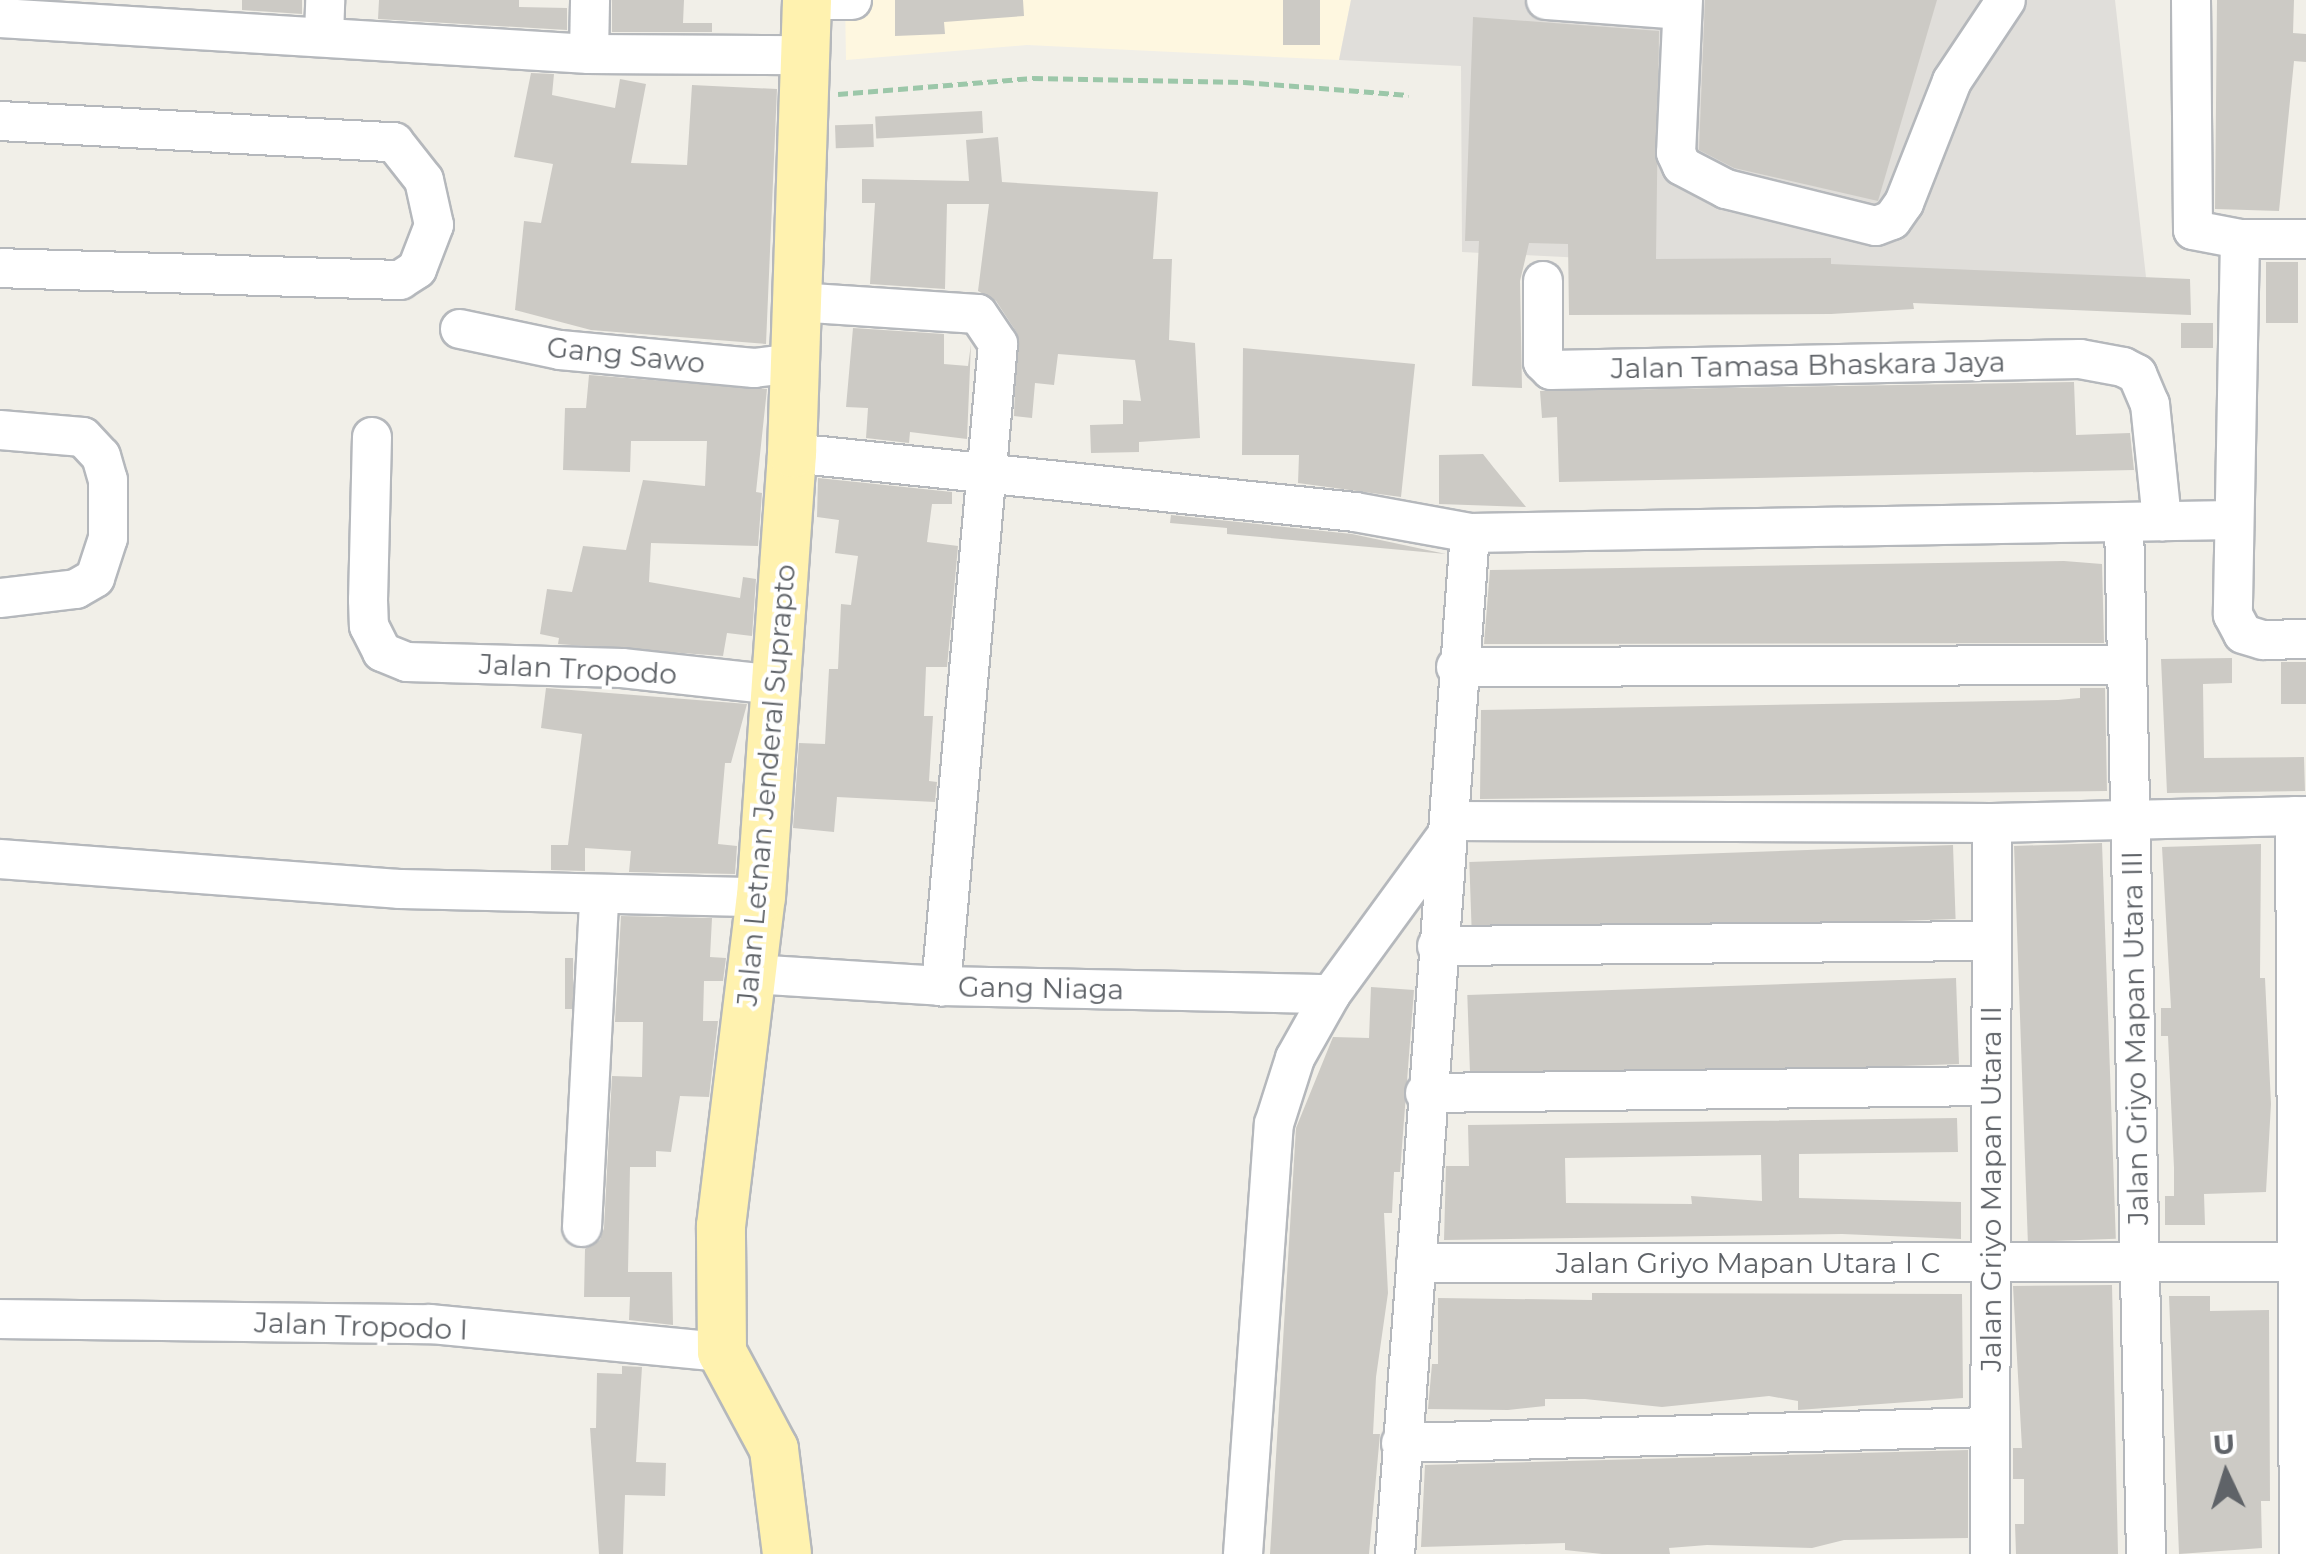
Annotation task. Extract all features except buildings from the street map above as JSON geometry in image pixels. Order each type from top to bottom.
[{"type":"main road","name":"Jalan Letnan Jenderal Suprapto","points":[[786,1554],[774,1449],[722,1352],[721,1226],[761,897],[776,685],[792,453],[806,0]]},
{"type":"street","points":[[590,0],[590,54]]},
{"type":"street","points":[[827,0],[852,0]]},
{"type":"street","points":[[1546,0],[1682,5],[1676,153],[1682,166],[1726,189],[1876,226],[1892,220],[1904,202],[1952,80],[2006,0]]},
{"type":"street","points":[[2191,0],[2190,221],[2199,236],[2306,239]]},
{"type":"street","points":[[24,12],[324,18],[590,54],[806,76]]},
{"type":"street","points":[[0,121],[394,142],[424,180],[434,225],[417,269],[400,280],[0,268]]},
{"type":"street","points":[[2240,239],[2232,615],[2242,634],[2306,639]]},
{"type":"street","name":"Jalan Tamasa Bhaskara Jaya","points":[[1544,282],[1542,362],[1550,370],[2095,359],[2137,374],[2150,404],[2162,522]]},
{"type":"street","points":[[796,302],[978,314],[990,324],[998,344],[941,986]]},
{"type":"street","name":"Gang Sawo","points":[[460,329],[560,350],[754,368],[792,363]]},
{"type":"street","points":[[0,430],[84,437],[101,456],[108,480],[108,538],[96,578],[76,589],[0,598]]},
{"type":"street","name":"Jalan Tropodo","points":[[372,437],[369,626],[382,652],[407,662],[622,668],[776,685]]},
{"type":"street","points":[[792,453],[1355,512],[1470,533],[2233,520]]},
{"type":"street","name":"Jalan Griyo Mapan Utara III","points":[[2124,522],[2146,1554]]},
{"type":"street","points":[[1395,1554],[1448,829],[1456,667],[1470,533]]},
{"type":"street","points":[[1456,667],[2127,665]]},
{"type":"street","points":[[1448,829],[2300,816],[2299,1554]]},
{"type":"street","name":"Jalan Griyo Mapan Utara II","points":[[1990,1554],[1992,823]]},
{"type":"street","points":[[1242,1554],[1274,1124],[1294,1058],[1332,994],[1448,829]]},
{"type":"street","points":[[0,859],[599,898],[761,897]]},
{"type":"street","points":[[582,1227],[599,898]]},
{"type":"street","points":[[1437,946],[1991,940]]},
{"type":"street","name":"Gang Niaga","points":[[752,974],[941,986],[1332,994]]},
{"type":"street","points":[[1426,1093],[1991,1086]]},
{"type":"street","name":"Jalan Griyo Mapan Utara I C","points":[[1416,1263],[2302,1262]]},
{"type":"street","name":"Jalan Tropodo I","points":[[0,1319],[430,1324],[722,1352]]},
{"type":"street","points":[[1401,1443],[1990,1427]]},
{"type":"path","points":[[806,76],[1244,82],[1408,95]]},
{"type":"shaded area","points":[[845,0],[1351,0],[1339,60],[1027,45],[846,60]]},
{"type":"shaded area","points":[[1351,0],[2115,0],[2147,286],[1462,252],[1461,66],[1339,60]]}]
